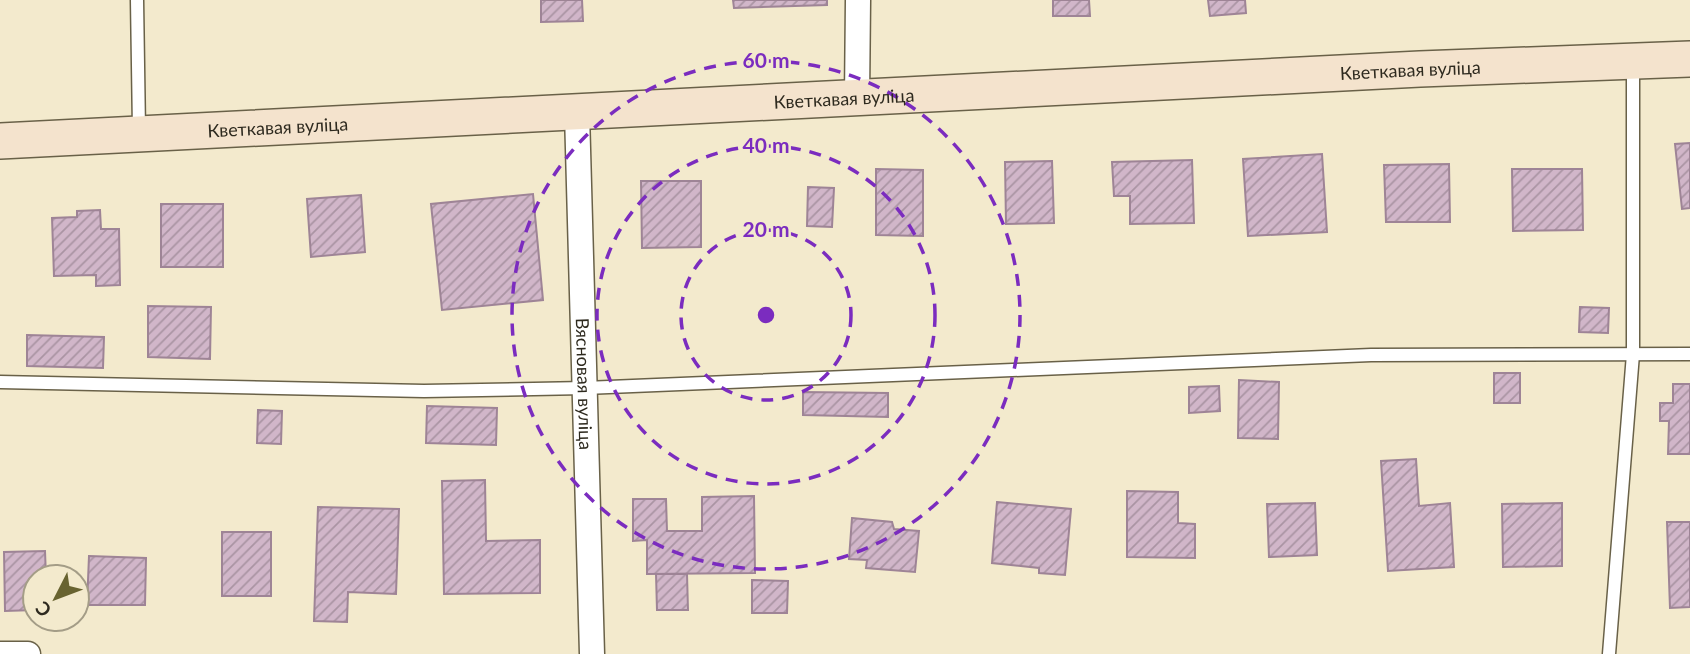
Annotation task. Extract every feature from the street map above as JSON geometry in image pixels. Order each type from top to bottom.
[{"type":"street","points":[[857,98],[858,0]]},
{"type":"street","name":"Кветкавая вуліца","points":[[0,141],[1420,69],[1690,59]]},
{"type":"street","name":"Вясновая вуліца","points":[[577,113],[592,654]]},
{"type":"street","points":[[0,654],[28,654]]},
{"type":"lane","points":[[137,0],[139,134]]},
{"type":"lane","points":[[1609,654],[1633,354],[1633,62]]},
{"type":"lane","points":[[0,382],[424,391],[585,388],[1371,355],[1690,354]]},
{"type":"building","points":[[541,0],[582,0],[583,21],[541,22]]},
{"type":"building","points":[[733,0],[827,0],[827,5],[734,8]]},
{"type":"building","points":[[1053,0],[1089,0],[1090,16],[1053,16]]},
{"type":"building","points":[[1208,0],[1245,0],[1246,13],[1210,16]]},
{"type":"building","points":[[1690,143],[1690,208],[1682,209],[1675,144]]},
{"type":"building","points":[[1322,154],[1327,232],[1248,236],[1243,159]]},
{"type":"building","points":[[1192,160],[1194,223],[1130,224],[1130,196],[1114,196],[1112,162]]},
{"type":"building","points":[[1052,161],[1054,223],[1006,224],[1005,162]]},
{"type":"building","points":[[1449,164],[1450,222],[1386,222],[1384,165]]},
{"type":"building","points":[[876,169],[923,170],[923,236],[876,235]]},
{"type":"building","points":[[1512,169],[1582,169],[1583,230],[1513,231]]},
{"type":"building","points":[[641,181],[701,181],[701,247],[642,248]]},
{"type":"building","points":[[808,187],[834,188],[832,227],[807,226]]},
{"type":"building","points":[[533,194],[543,300],[442,310],[431,204]]},
{"type":"building","points":[[361,195],[365,252],[311,257],[307,199]]},
{"type":"building","points":[[161,204],[223,204],[223,267],[161,267]]},
{"type":"building","points":[[100,210],[101,229],[119,229],[120,285],[96,286],[96,275],[54,276],[52,218],[77,217],[77,211]]},
{"type":"building","points":[[148,306],[211,307],[210,359],[148,357]]},
{"type":"building","points":[[1580,307],[1609,308],[1608,333],[1579,332]]},
{"type":"building","points":[[27,335],[104,337],[103,368],[27,366]]},
{"type":"building","points":[[1494,373],[1520,373],[1520,403],[1494,403]]},
{"type":"building","points":[[1239,380],[1279,382],[1278,439],[1238,438]]},
{"type":"building","points":[[1673,384],[1690,384],[1690,454],[1668,454],[1669,421],[1660,421],[1660,403],[1673,403]]},
{"type":"building","points":[[1219,386],[1220,411],[1189,413],[1189,387]]},
{"type":"building","points":[[803,392],[888,393],[888,417],[803,415]]},
{"type":"building","points":[[427,406],[497,408],[496,445],[426,443]]},
{"type":"building","points":[[258,410],[282,411],[281,444],[257,443]]},
{"type":"building","points":[[1416,459],[1419,506],[1450,503],[1454,567],[1388,571],[1381,461]]},
{"type":"building","points":[[485,480],[486,541],[540,540],[540,593],[444,594],[442,481]]},
{"type":"building","points":[[1127,491],[1178,492],[1178,523],[1195,524],[1195,558],[1127,557]]},
{"type":"building","points":[[754,496],[755,573],[647,574],[647,540],[633,541],[633,499],[666,499],[667,531],[702,531],[702,497]]},
{"type":"building","points":[[997,502],[1071,509],[1065,575],[1039,573],[1039,568],[992,563]]},
{"type":"building","points":[[1315,503],[1317,555],[1269,557],[1267,504]]},
{"type":"building","points":[[1562,503],[1562,566],[1503,567],[1502,504]]},
{"type":"building","points":[[318,507],[399,509],[396,594],[348,592],[347,622],[314,621]]},
{"type":"building","points":[[852,518],[892,522],[894,529],[919,531],[915,572],[866,568],[867,560],[849,559]]},
{"type":"building","points":[[1667,522],[1690,522],[1690,607],[1670,608]]},
{"type":"building","points":[[222,532],[271,532],[271,596],[222,596]]},
{"type":"building","points":[[45,551],[45,563],[21,563],[21,610],[5,611],[4,552]]},
{"type":"building","points":[[89,556],[146,558],[145,605],[91,605],[91,563],[89,563]]},
{"type":"building","points":[[656,574],[687,574],[688,610],[657,610]]},
{"type":"building","points":[[752,580],[788,581],[787,613],[752,613]]}]
